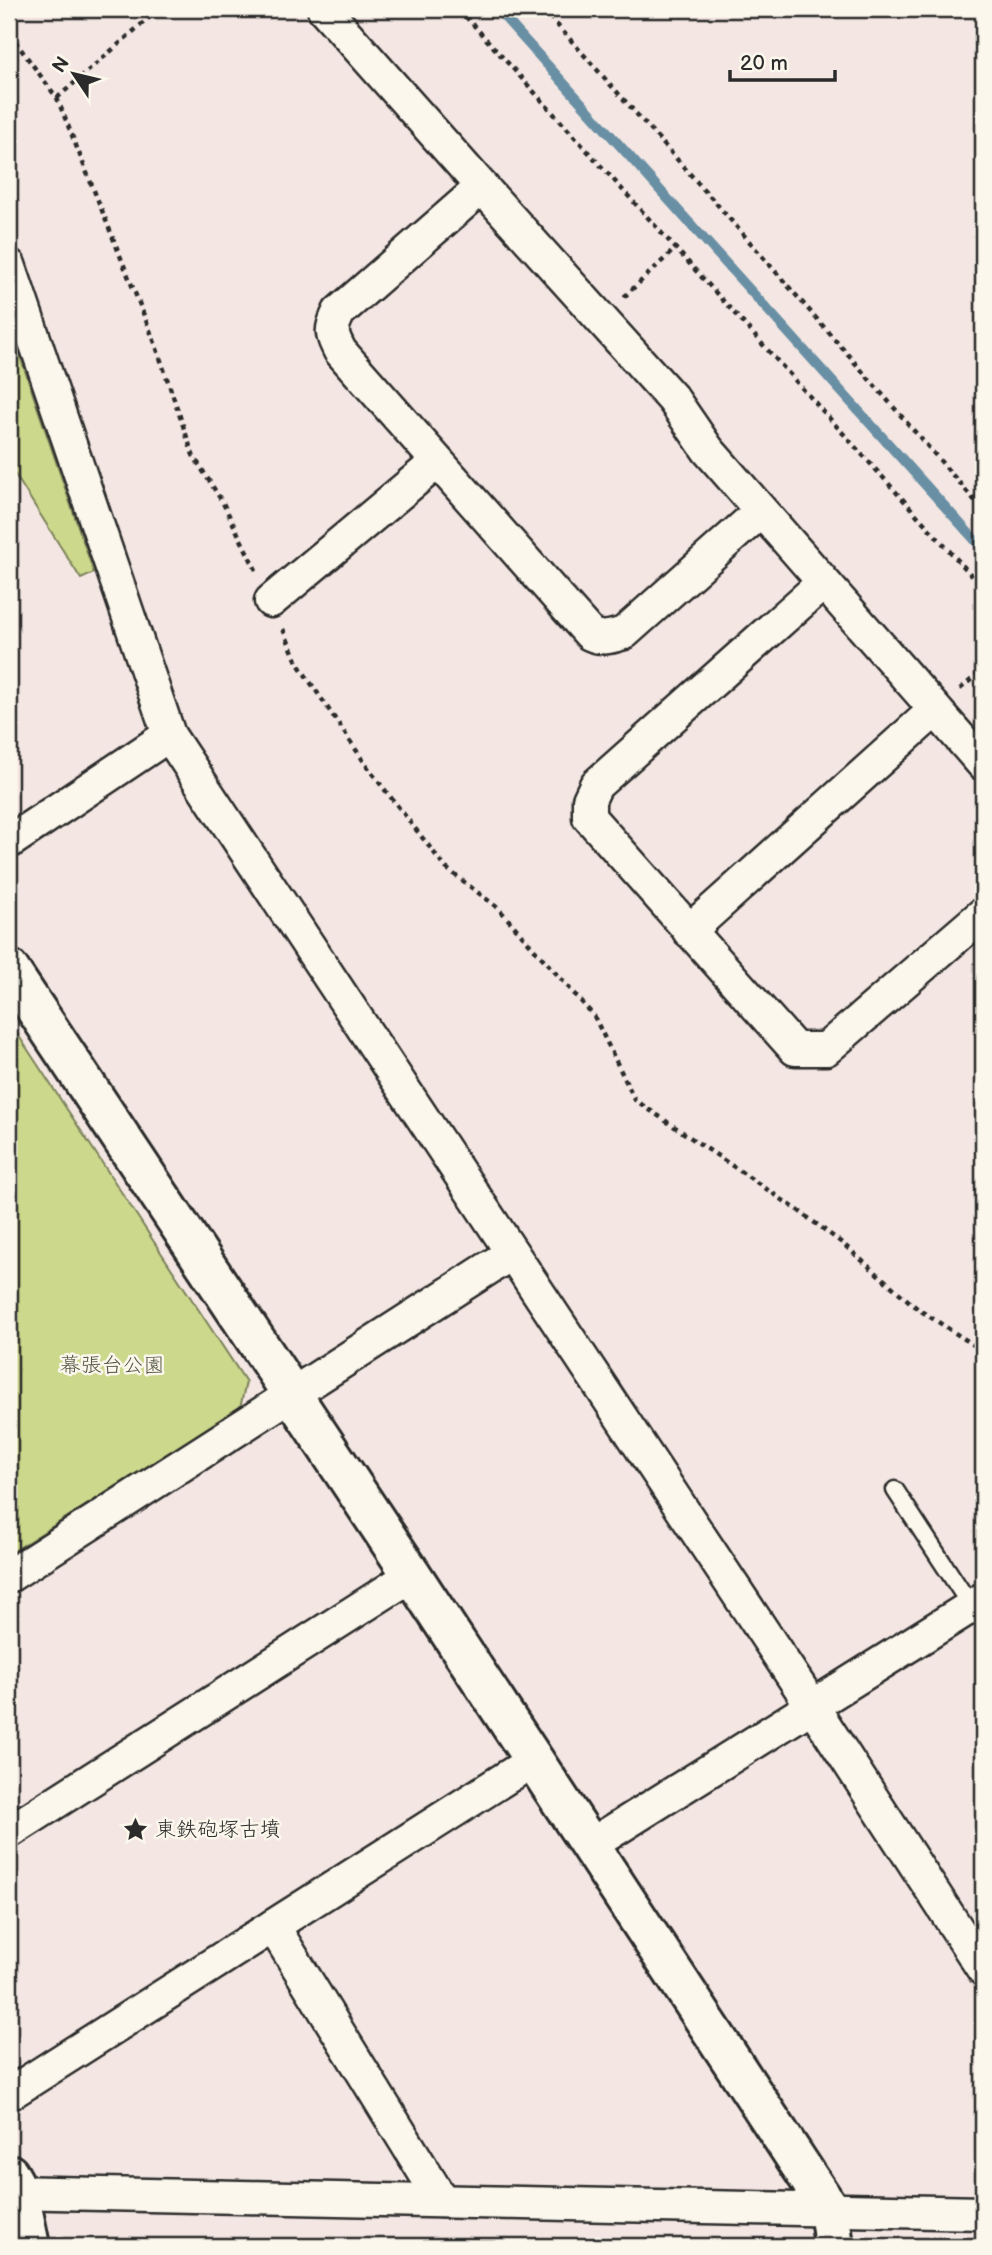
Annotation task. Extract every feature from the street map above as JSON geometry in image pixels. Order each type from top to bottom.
[{"type":"street","points":[[324,9],[673,399],[708,450],[983,764]]},
{"type":"street","points":[[482,187],[339,312],[333,323],[332,335],[340,351],[590,634],[600,638],[609,638],[624,632],[761,511]]},
{"type":"street","points":[[9,265],[170,735],[813,1707],[970,1938],[983,1969]]},
{"type":"street","points":[[271,601],[437,462]]},
{"type":"street","points":[[823,583],[596,785],[589,800],[589,817],[795,1049],[827,1049],[983,914]]},
{"type":"street","points":[[690,931],[935,710]]},
{"type":"street","points":[[9,842],[170,735]]},
{"type":"street","points":[[9,969],[829,2209],[834,2246]]},
{"type":"street","points":[[9,1576],[512,1253]]},
{"type":"street","points":[[9,1832],[412,1575]]},
{"type":"street","points":[[589,1846],[977,1603]]},
{"type":"street","points":[[9,2094],[534,1760]]},
{"type":"street","points":[[273,1926],[442,2201]]},
{"type":"street","points":[[30,2246],[12,2186],[442,2201],[983,2213]]},
{"type":"lane","points":[[895,1490],[977,1603]]},
{"type":"path","points":[[57,98],[159,9]]},
{"type":"path","points":[[460,9],[983,588]]},
{"type":"path","points":[[542,9],[715,202],[983,510]]},
{"type":"path","points":[[9,33],[57,98],[155,344],[193,455],[223,503],[271,601],[298,664],[371,772],[446,868],[498,908],[594,1016],[635,1100],[799,1211],[842,1243],[918,1309],[983,1351]]},
{"type":"path","points":[[601,319],[676,248]]},
{"type":"green space","points":[[9,324],[94,573],[81,579],[9,465]]},
{"type":"green space","name":"幕張台公園","points":[[9,1021],[246,1382],[240,1408],[9,1554]]},
{"type":"building","points":[[102,2241],[157,2244],[157,2246],[101,2246]]},
{"type":"waterway","points":[[497,9],[983,549]]},
{"type":"place","name":"東鉄砲塚古墳","points":[[135,1829]]}]
